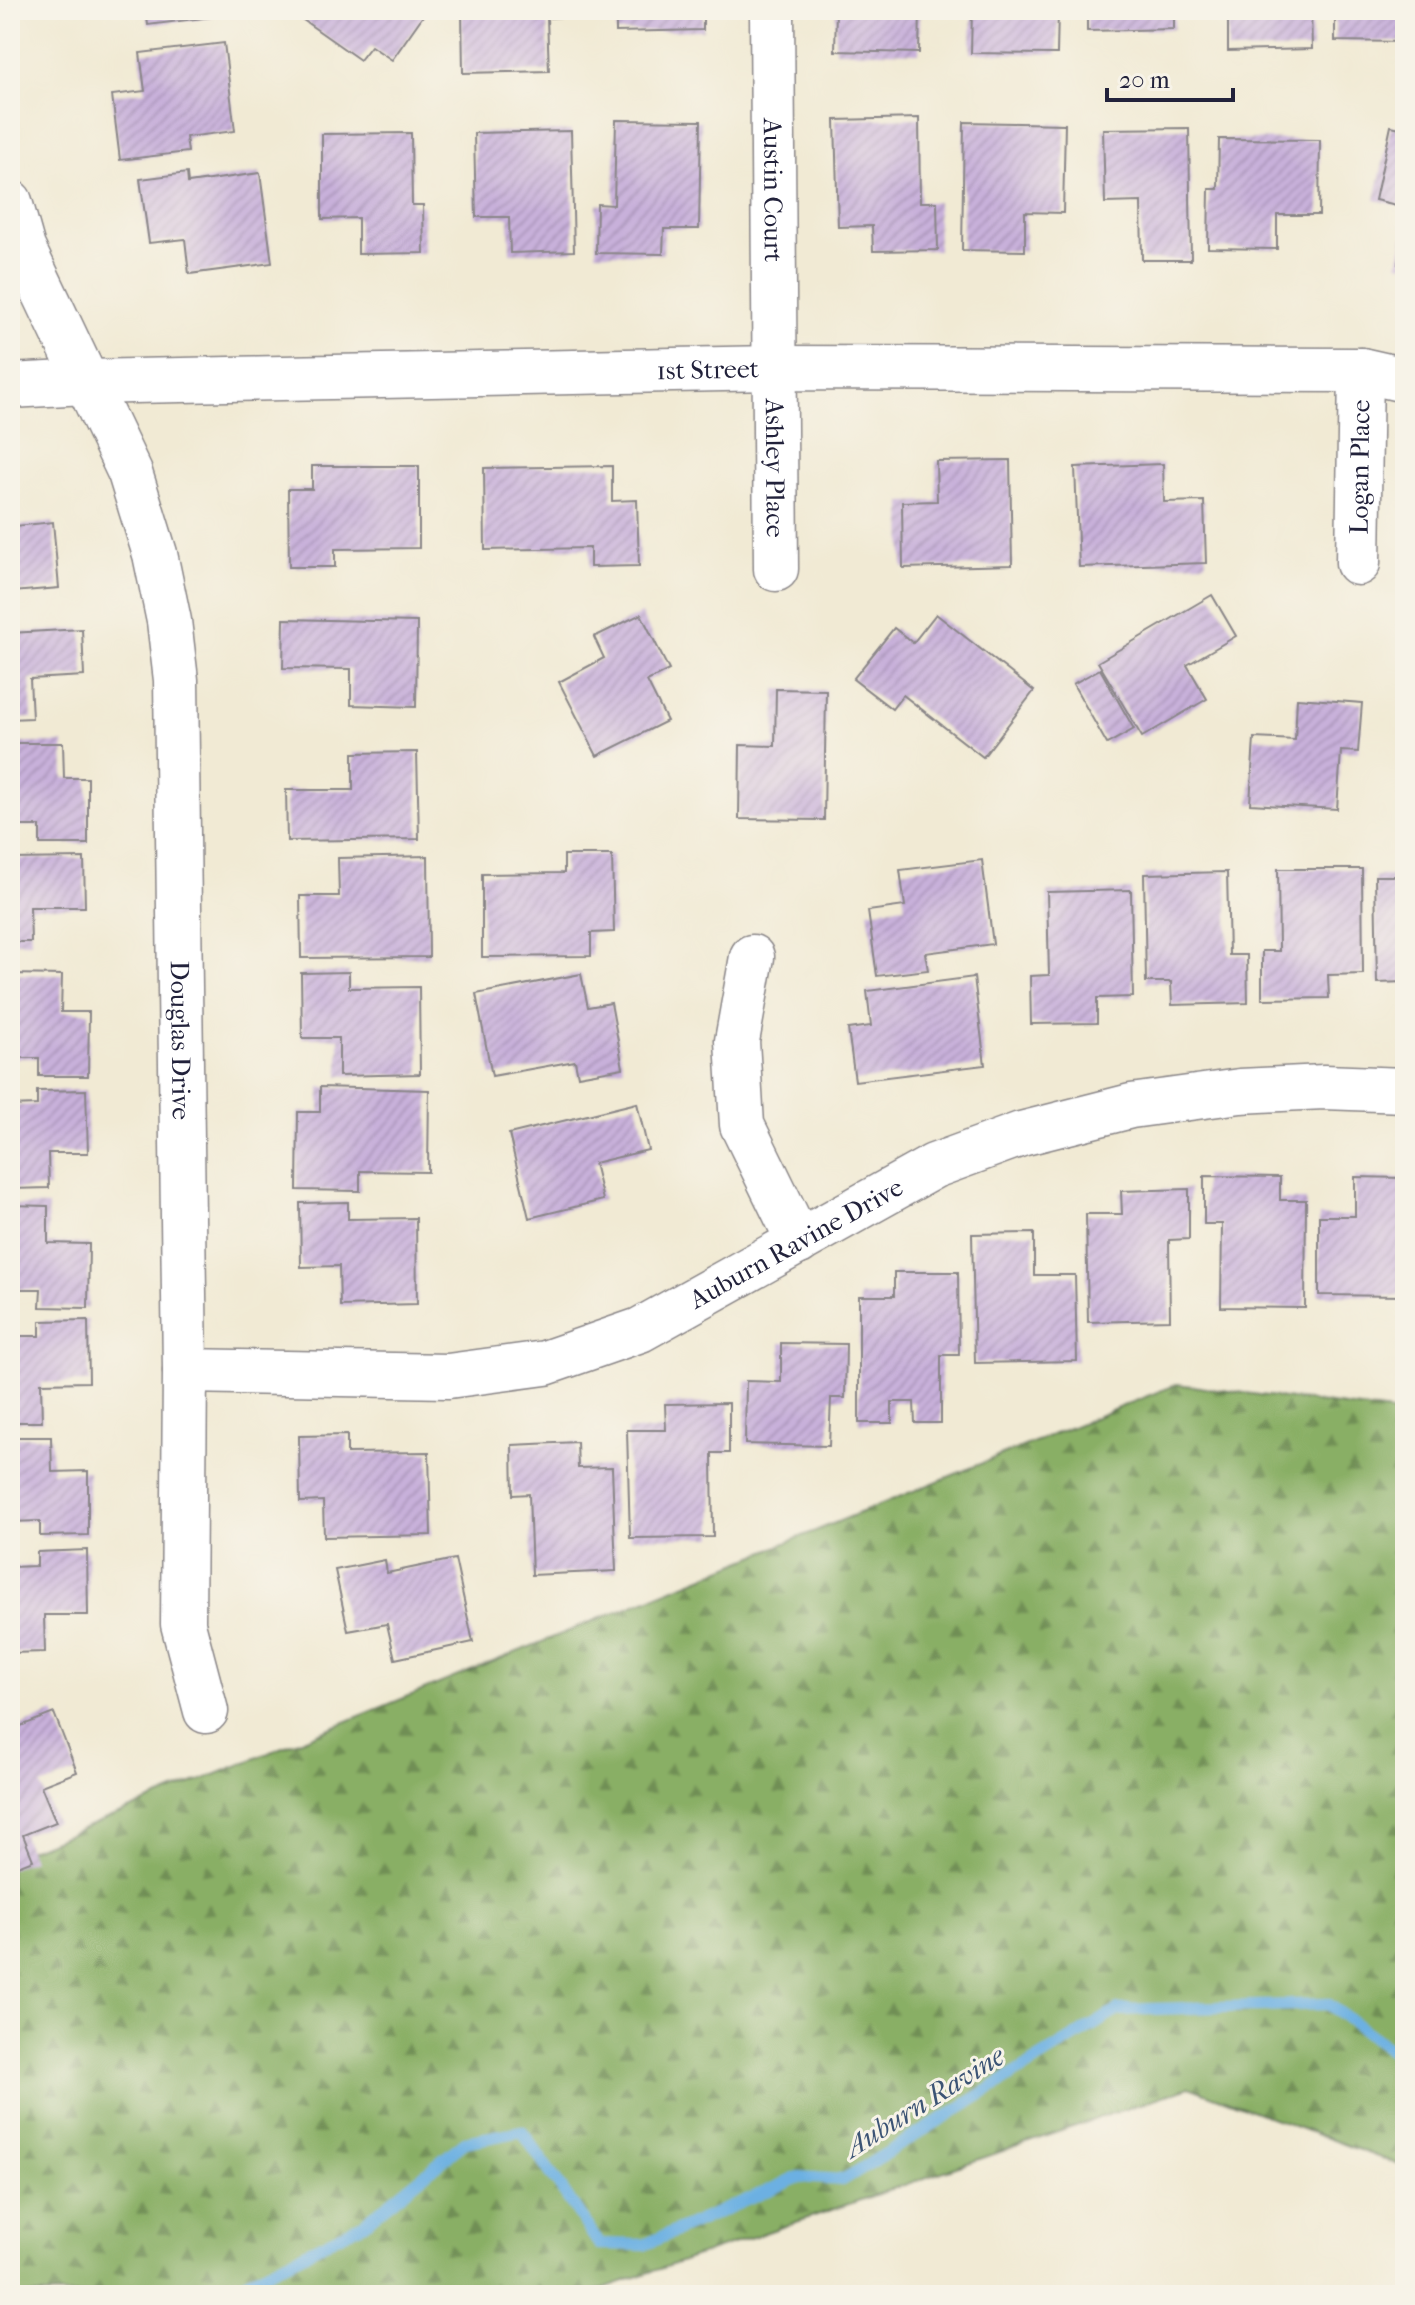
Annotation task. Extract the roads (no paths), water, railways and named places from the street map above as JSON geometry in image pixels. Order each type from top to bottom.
[{"type":"street","name":"Austin Court","points":[[772,10],[774,368]]},
{"type":"street","name":"Douglas Drive","points":[[10,202],[23,248],[130,473],[155,554],[169,621],[176,680],[185,1371],[183,1624],[206,1711]]},
{"type":"street","name":"1st Street","points":[[10,386],[774,368],[1361,370],[1405,380]]},
{"type":"street","name":"Ashley Place","points":[[774,368],[776,569]]},
{"type":"street","name":"Logan Place","points":[[1358,563],[1361,370]]},
{"type":"street","points":[[752,957],[737,1041],[742,1125],[799,1242]]},
{"type":"street","name":"Auburn Ravine Drive","points":[[185,1371],[448,1376],[545,1363],[640,1330],[934,1166],[1021,1134],[1118,1109],[1240,1091],[1324,1087],[1405,1090]]},
{"type":"waterway","name":"Auburn Ravine","points":[[220,2295],[363,2224],[465,2142],[522,2131],[599,2244],[644,2245],[799,2177],[843,2180],[1118,2010],[1328,2004],[1405,2061]]}]
